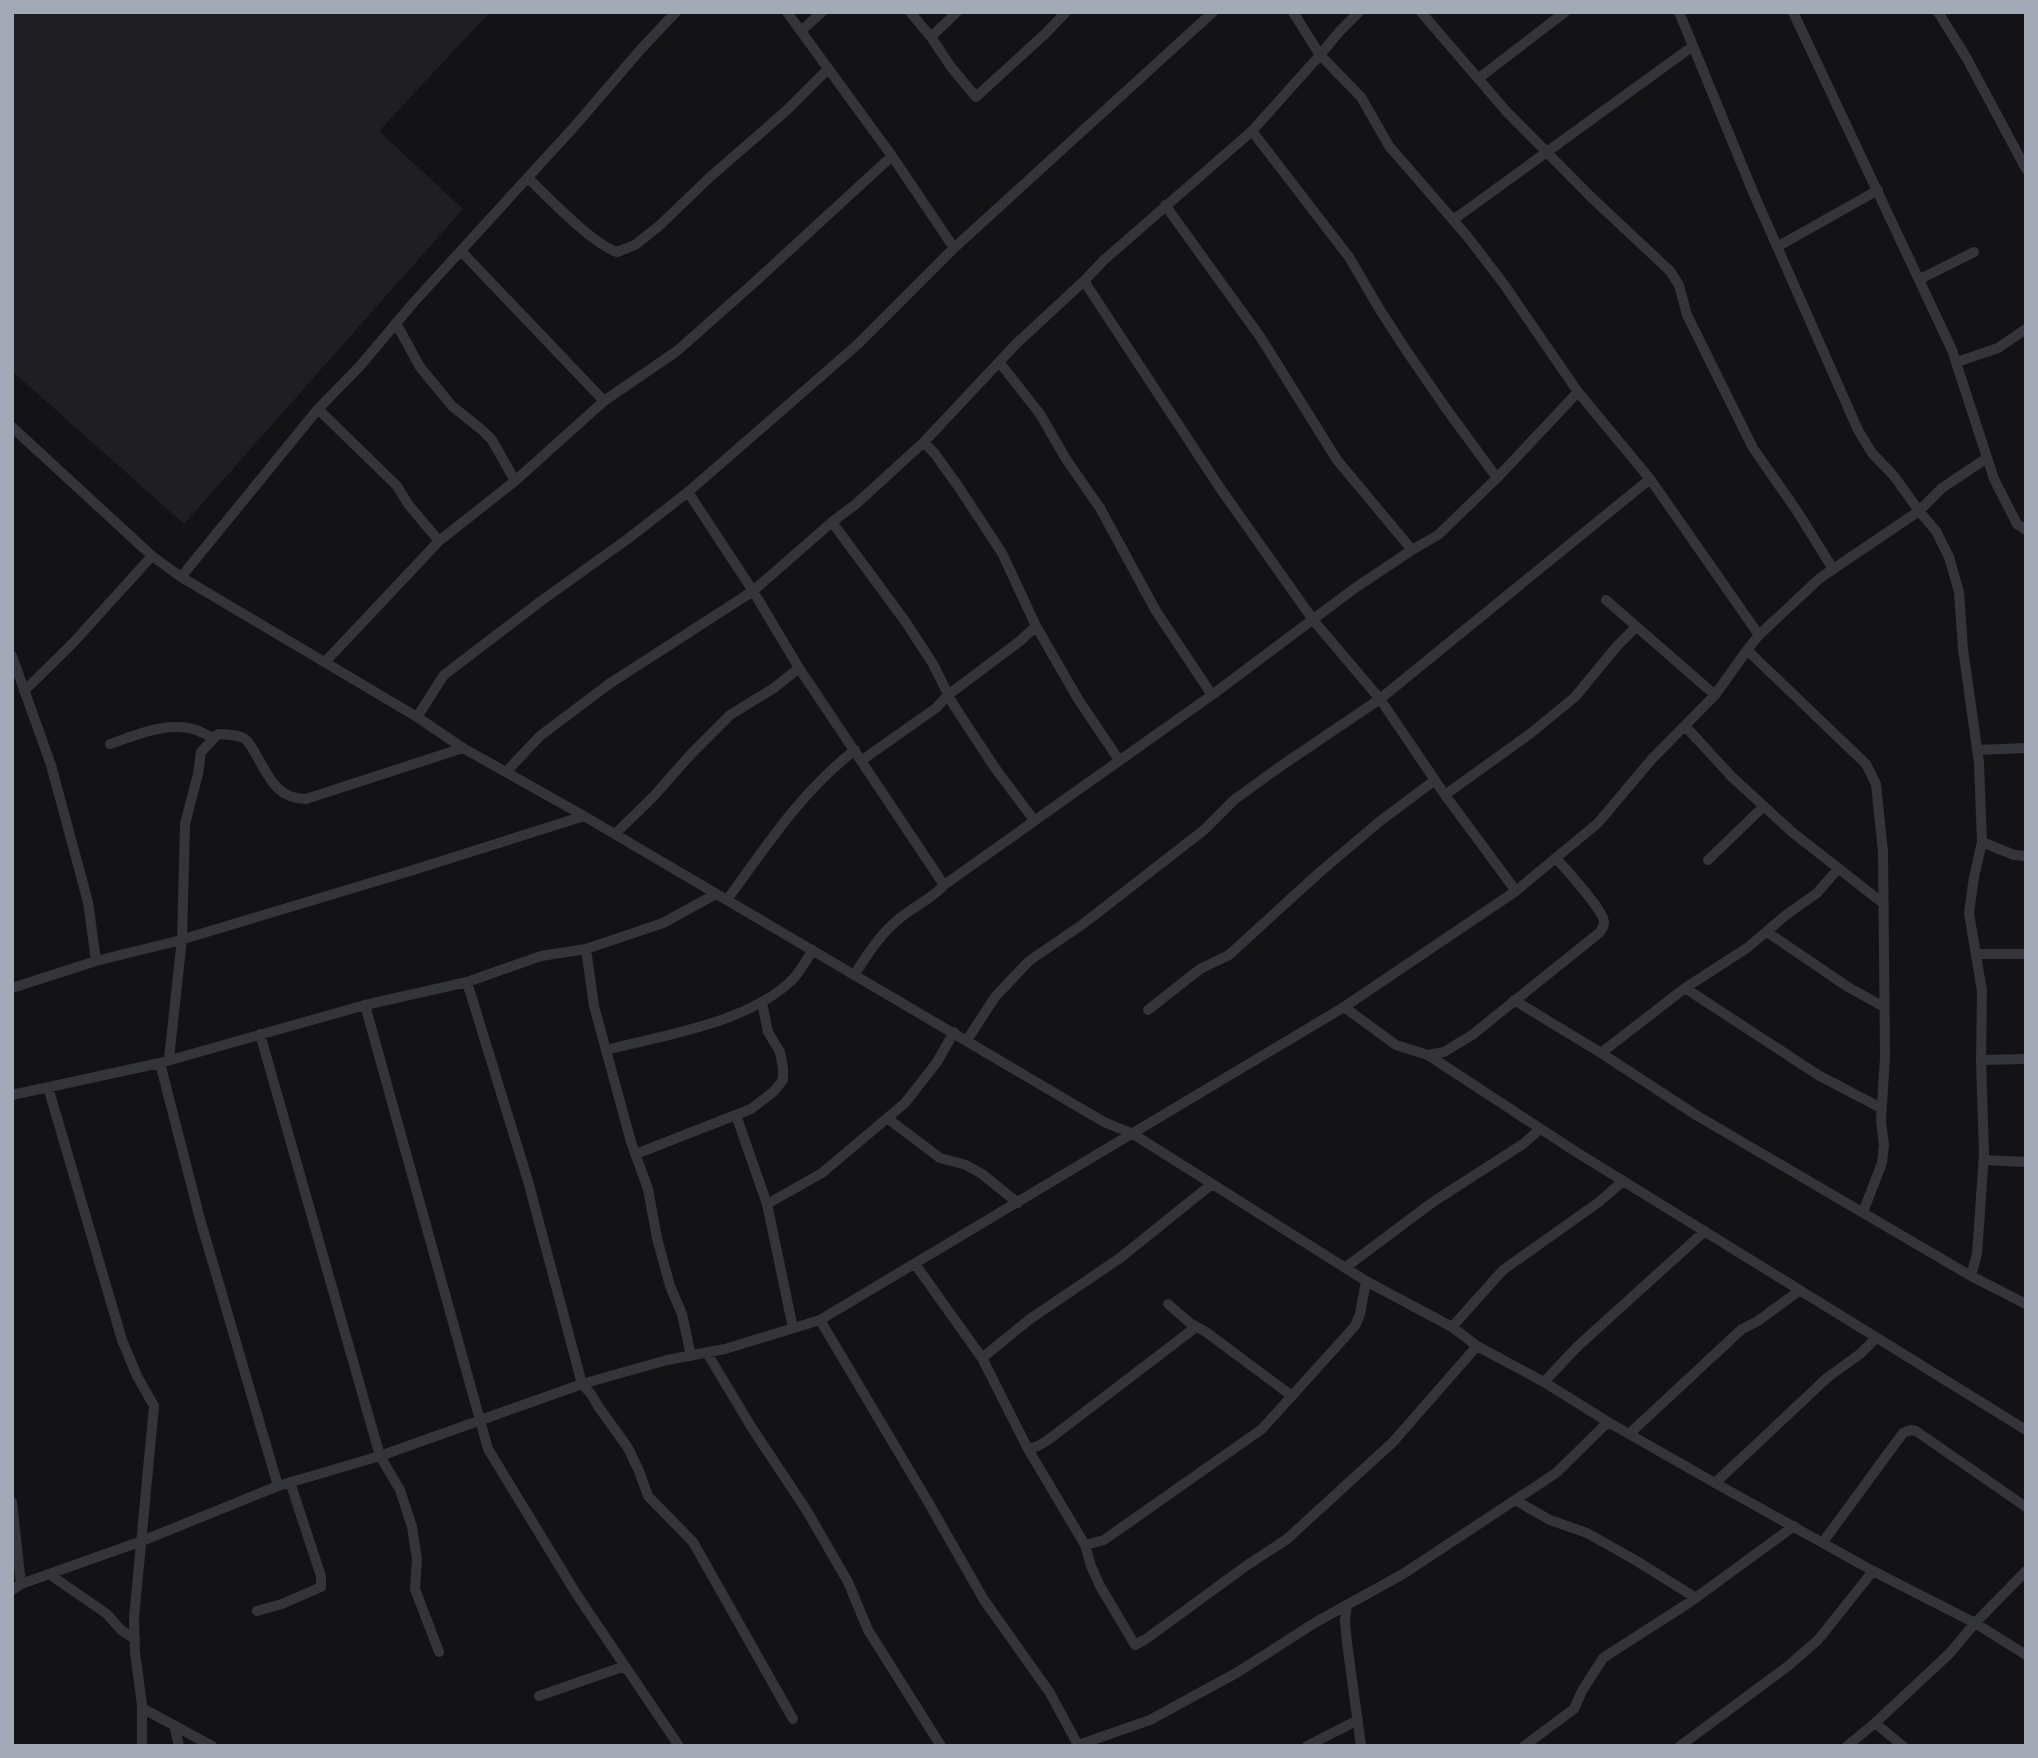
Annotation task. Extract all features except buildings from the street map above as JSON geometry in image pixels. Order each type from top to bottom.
[{"type":"street","points":[[181,577],[318,409],[360,366],[676,12]]},
{"type":"street","points":[[787,12],[892,156],[954,248]]},
{"type":"street","points":[[801,31],[822,12]]},
{"type":"street","points":[[909,12],[976,97],[1066,12]]},
{"type":"street","points":[[931,37],[957,12]]},
{"type":"street","points":[[417,717],[444,675],[688,492],[858,344],[954,248],[1213,12]]},
{"type":"street","points":[[1293,12],[1320,55],[1361,97],[1389,146],[1503,283],[1578,392],[1650,479],[1759,635]]},
{"type":"street","points":[[506,772],[540,736],[609,684],[753,591],[856,504],[924,442],[1016,344],[1104,260],[1252,131],[1359,12]]},
{"type":"street","points":[[1421,12],[1506,111],[1591,197],[1670,271],[1679,285],[1687,315],[1753,448],[1833,569]]},
{"type":"street","points":[[1479,78],[1565,12]]},
{"type":"street","points":[[1679,12],[1777,247],[1858,430],[1872,453],[1894,476],[1941,539],[1959,592],[1963,649],[1977,750],[1982,842],[1973,877],[1969,913],[1982,991],[1984,1160],[1977,1254],[1971,1276]]},
{"type":"street","points":[[1793,12],[1957,362],[1994,479],[2017,524],[2026,530]]},
{"type":"street","points":[[1938,12],[1966,57],[2026,169]]},
{"type":"street","points":[[1453,220],[1693,46]]},
{"type":"street","points":[[528,178],[592,237],[617,252],[635,245],[659,226],[787,110],[828,69]]},
{"type":"street","points":[[1252,131],[1349,257],[1429,384],[1497,478]]},
{"type":"street","points":[[325,662],[439,541],[515,481],[604,401],[677,351],[892,156]]},
{"type":"street","points":[[1777,247],[1878,190]]},
{"type":"street","points":[[1165,205],[1261,338],[1337,460],[1412,550]]},
{"type":"street","points":[[461,251],[604,401]]},
{"type":"street","points":[[1920,279],[1975,252]]},
{"type":"street","points":[[1084,281],[1220,488],[1314,621],[1380,699],[1445,795],[1516,891]]},
{"type":"street","points":[[396,323],[420,367],[452,406],[492,440],[515,481]]},
{"type":"street","points":[[1957,362],[1998,348],[2026,329]]},
{"type":"street","points":[[1000,363],[1040,414],[1066,459],[1100,508],[1156,611],[1212,695]]},
{"type":"street","points":[[854,975],[879,937],[901,917],[936,894],[944,884],[1212,695],[1355,588],[1438,535],[1497,478],[1578,392]]},
{"type":"street","points":[[318,409],[397,486],[408,504],[439,541]]},
{"type":"street","points":[[12,427],[152,556],[181,577],[417,717],[463,748],[615,834],[1104,1122],[1133,1135],[1366,1281],[1452,1327],[1477,1346],[1873,1571],[1975,1623],[2026,1655]]},
{"type":"street","points":[[924,442],[958,486],[1002,553],[1036,626],[1078,699],[1119,760]]},
{"type":"street","points":[[12,1502],[16,1587],[142,1541],[278,1486],[380,1456],[582,1384],[667,1360],[725,1349],[820,1320],[1344,1007],[1516,891],[1598,823],[1651,760],[1715,695],[1759,635],[1820,578],[1919,511],[1942,488],[1987,458]]},
{"type":"street","points":[[967,1040],[995,997],[1029,961],[1083,925],[1204,830],[1234,800],[1380,699],[1650,479]]},
{"type":"street","points":[[688,492],[753,591],[799,668],[944,884]]},
{"type":"street","points":[[832,522],[905,621],[995,768],[1034,820]]},
{"type":"street","points":[[24,691],[72,644],[152,556]]},
{"type":"street","points":[[1606,600],[1715,695]]},
{"type":"street","points":[[862,761],[936,708],[948,695],[1036,626]]},
{"type":"street","points":[[1445,795],[1531,733],[1575,697],[1636,627]]},
{"type":"street","points":[[1747,650],[1866,764],[1876,784],[1884,904],[1885,1057],[1881,1108],[1884,1145],[1882,1163],[1863,1212]]},
{"type":"street","points":[[12,656],[51,765],[88,902],[96,961]]},
{"type":"street","points":[[615,834],[730,715],[774,688],[799,668]]},
{"type":"street","points":[[1685,726],[1732,777],[1792,832],[1884,904]]},
{"type":"street","points":[[110,744],[149,730],[175,727],[193,729],[213,738]]},
{"type":"street","points":[[278,1486],[200,1219],[164,1061],[182,939],[185,824],[201,752],[218,734],[243,737],[276,787],[295,799],[306,799],[463,748]]},
{"type":"street","points":[[1977,750],[2026,748]]},
{"type":"street","points":[[727,900],[801,800],[830,769],[855,750]]},
{"type":"street","points":[[1148,1010],[1200,969],[1229,955],[1379,822],[1436,780]]},
{"type":"street","points":[[1708,860],[1764,806]]},
{"type":"street","points":[[12,988],[96,961],[182,939],[410,871],[584,816]]},
{"type":"street","points":[[1982,842],[2014,855],[2026,856]]},
{"type":"street","points":[[1428,1055],[1444,1052],[1463,1041],[1603,928],[1604,920],[1598,908],[1556,858]]},
{"type":"street","points":[[1601,1053],[1685,988],[1747,948],[1817,893],[1838,869]]},
{"type":"street","points":[[12,1095],[164,1061],[365,1005],[467,982],[541,956],[586,949],[663,923],[716,894]]},
{"type":"street","points":[[1767,932],[1848,987],[1884,1007]]},
{"type":"street","points":[[586,949],[594,1006],[648,1189],[657,1238],[670,1286],[682,1314],[691,1356]]},
{"type":"street","points":[[606,1050],[721,1020],[762,1002],[792,980],[813,950]]},
{"type":"street","points":[[1977,954],[2026,954]]},
{"type":"street","points":[[467,982],[528,1181],[582,1384],[628,1448],[648,1496],[692,1542],[793,1719]]},
{"type":"street","points":[[1685,988],[1818,1075],[1881,1108]]},
{"type":"street","points":[[1514,1000],[1696,1115],[1971,1276],[2026,1304]]},
{"type":"street","points":[[636,1154],[751,1109],[773,1092],[783,1080],[780,1052],[768,1032],[762,1002]]},
{"type":"street","points":[[365,1005],[488,1449],[577,1595],[677,1745]]},
{"type":"street","points":[[1344,1007],[1396,1045],[1428,1055],[1540,1129],[2026,1430]]},
{"type":"street","points":[[767,1204],[822,1173],[905,1103],[929,1072],[954,1032]]},
{"type":"street","points":[[260,1034],[380,1456],[400,1490],[412,1527],[417,1559],[415,1589],[439,1652]]},
{"type":"street","points":[[1982,1059],[2026,1059]]},
{"type":"street","points":[[48,1087],[122,1339],[137,1376],[154,1406],[134,1618],[142,1708],[142,1746]]},
{"type":"street","points":[[736,1115],[767,1204],[793,1328]]},
{"type":"street","points":[[887,1118],[940,1158],[966,1165],[982,1174],[1018,1203]]},
{"type":"street","points":[[1346,1268],[1433,1202],[1523,1144],[1540,1129]]},
{"type":"street","points":[[1984,1160],[2026,1162]]},
{"type":"street","points":[[1452,1327],[1503,1270],[1599,1202],[1623,1181]]},
{"type":"street","points":[[982,1357],[1030,1319],[1120,1258],[1212,1184]]},
{"type":"street","points":[[1544,1382],[1578,1346],[1705,1231]]},
{"type":"street","points":[[915,1264],[982,1357],[1028,1448],[1085,1545],[1100,1586],[1133,1643],[1137,1645],[1287,1539],[1393,1441],[1477,1346]]},
{"type":"street","points":[[1085,1545],[1104,1540],[1262,1429],[1355,1326],[1366,1281]]},
{"type":"street","points":[[1629,1434],[1742,1329],[1758,1321],[1800,1290]]},
{"type":"street","points":[[1168,1304],[1292,1396]]},
{"type":"street","points":[[820,1320],[984,1600],[1050,1693],[1077,1745],[1150,1720],[1403,1574],[1556,1473],[1608,1422]]},
{"type":"street","points":[[1028,1448],[1048,1440],[1196,1327]]},
{"type":"street","points":[[1715,1483],[1828,1377],[1860,1354],[1876,1338]]},
{"type":"street","points":[[707,1353],[752,1429],[807,1511],[848,1582],[868,1630],[941,1746]]},
{"type":"street","points":[[1823,1542],[1903,1433],[1911,1430],[2026,1507]]},
{"type":"street","points":[[257,1611],[282,1604],[321,1587],[316,1557],[290,1482]]},
{"type":"street","points":[[1516,1500],[1550,1520],[1587,1533],[1696,1598]]},
{"type":"street","points":[[1524,1746],[1574,1709],[1603,1658],[1696,1598],[1794,1526]]},
{"type":"street","points":[[1680,1746],[1788,1666],[1818,1640],[1873,1571]]},
{"type":"street","points":[[1847,1746],[1950,1653],[1975,1623],[2026,1572]]},
{"type":"street","points":[[49,1574],[107,1614],[121,1630],[135,1639]]},
{"type":"street","points":[[1348,1605],[1345,1621],[1347,1643],[1362,1746]]},
{"type":"street","points":[[539,1696],[625,1666]]},
{"type":"street","points":[[142,1708],[212,1746]]},
{"type":"street","points":[[1307,1746],[1358,1720]]},
{"type":"street","points":[[1875,1723],[1903,1746]]},
{"type":"street","points":[[174,1726],[179,1746]]},
{"type":"shaded area","points":[[12,12],[490,12],[379,131],[463,209],[184,524],[12,371]]}]
